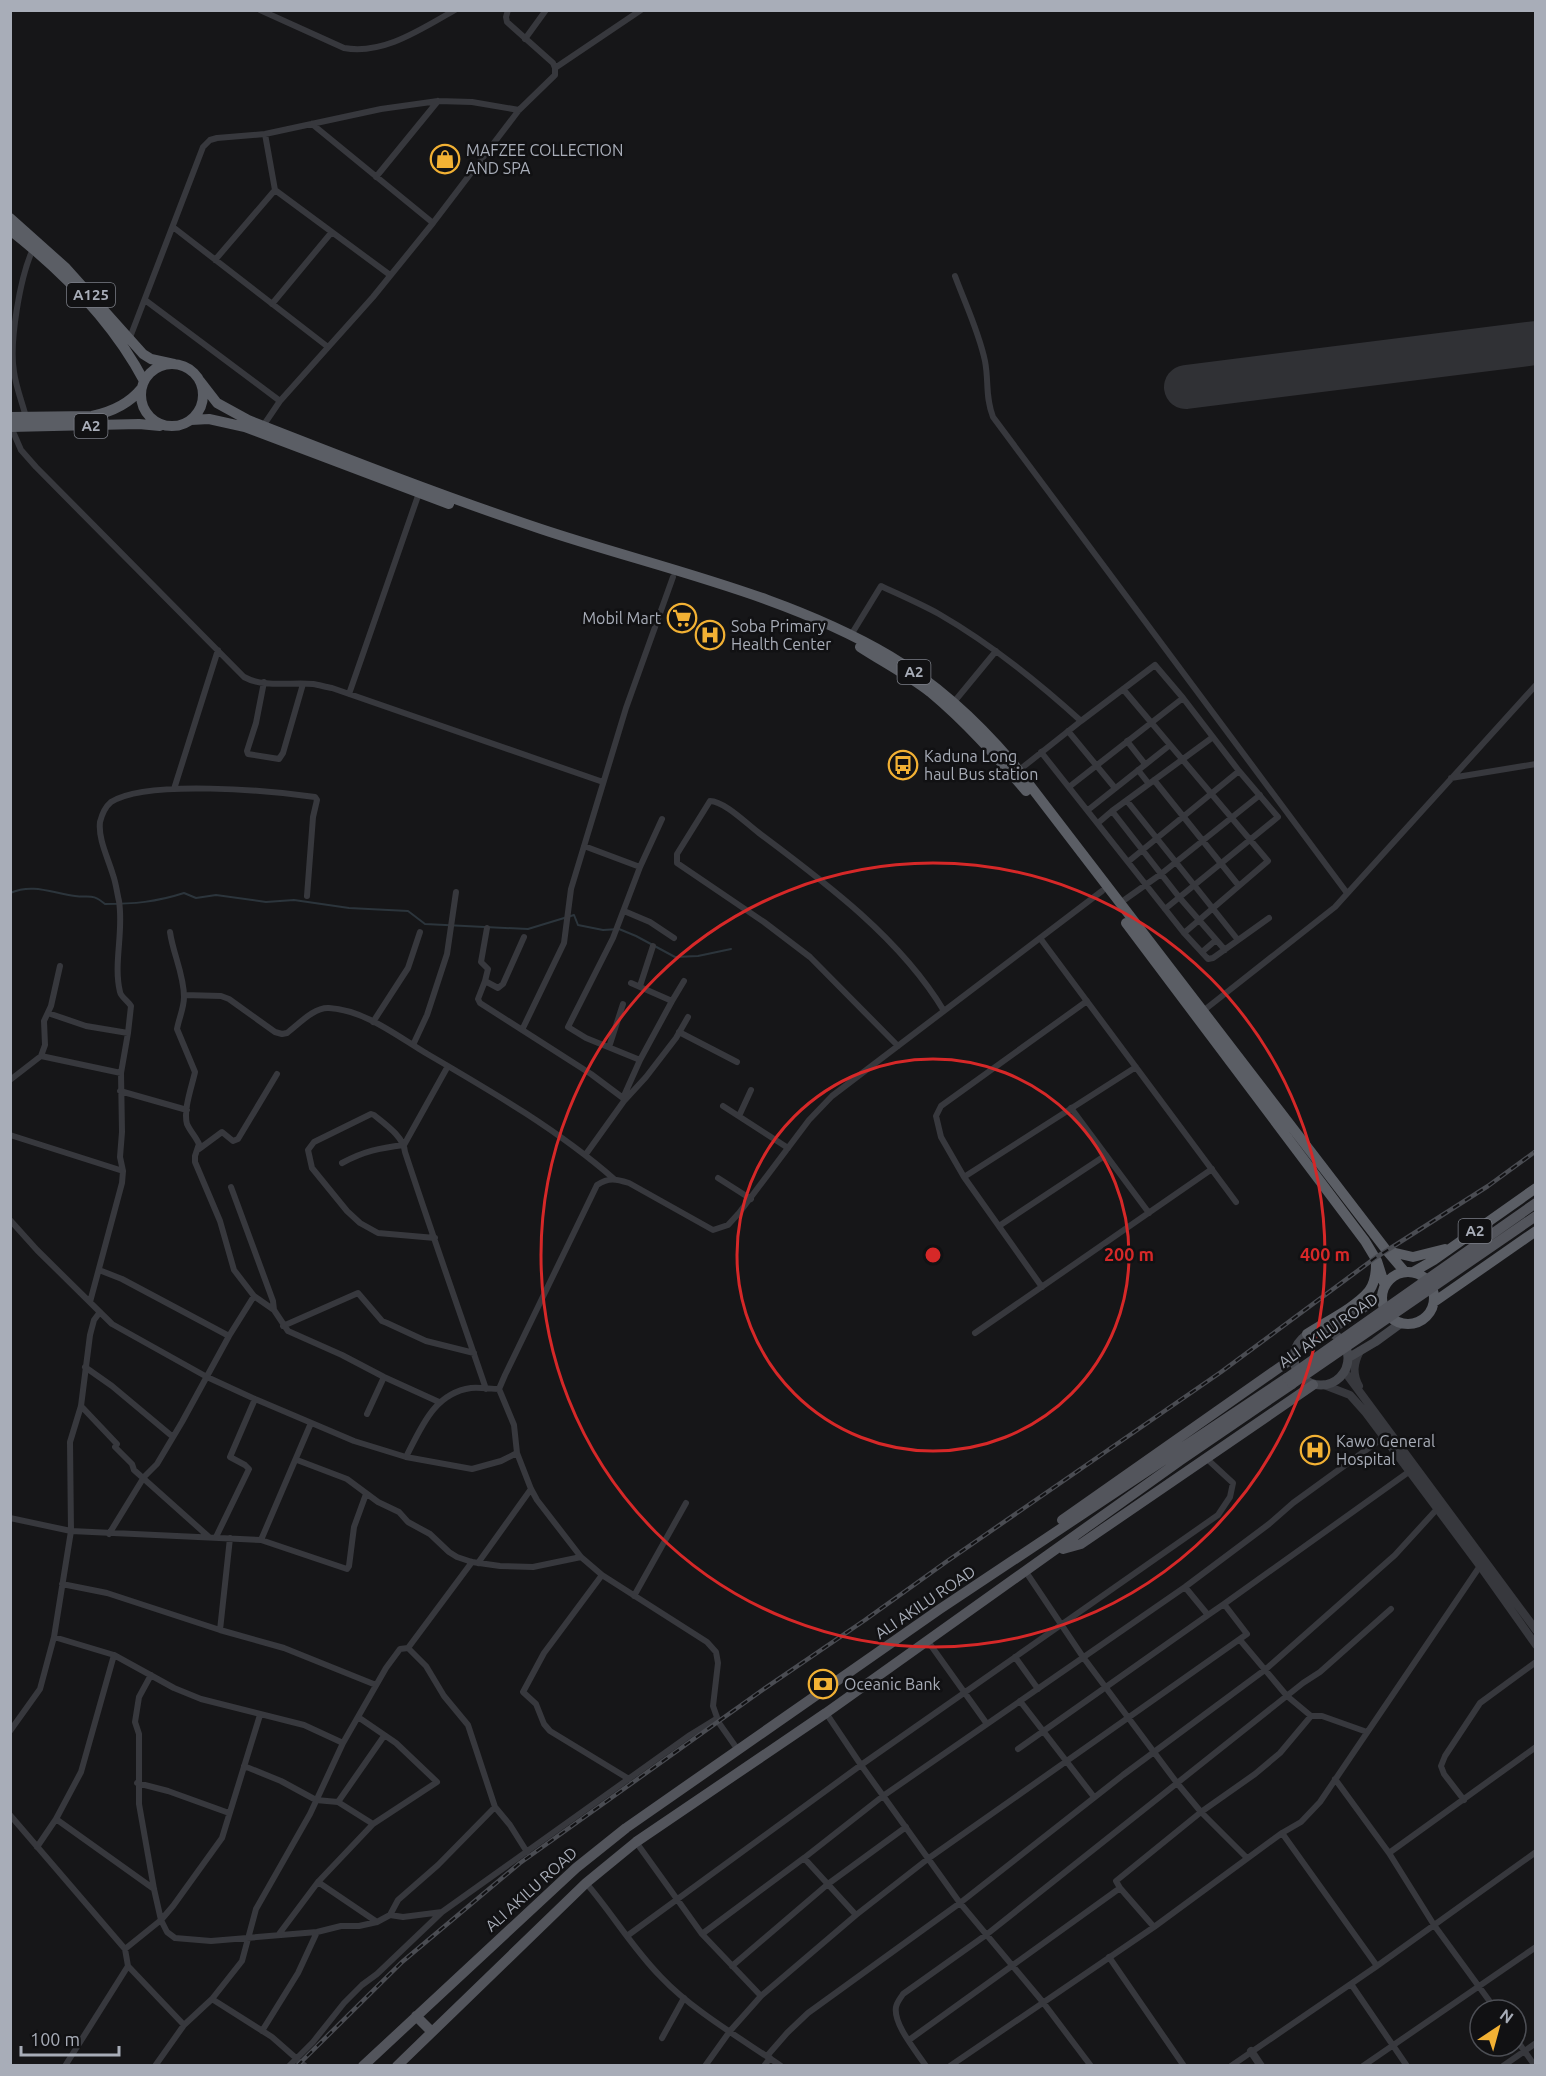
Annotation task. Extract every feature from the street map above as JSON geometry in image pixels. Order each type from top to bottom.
[{"type":"highway","name":"A125","points":[[10,218],[66,268],[129,340],[151,359],[174,364]]},
{"type":"highway","name":"A125","points":[[10,230],[72,286],[125,347],[143,385]]},
{"type":"highway","points":[[174,364],[184,366],[194,372],[200,381],[203,402],[199,412],[192,420],[182,426],[171,427],[151,419],[144,410],[141,400],[143,385],[152,371],[174,364]]},
{"type":"highway","name":"A2","points":[[192,420],[209,419],[245,427],[419,493],[579,548],[762,605],[830,632],[858,646],[928,692],[962,720],[1000,760],[1059,832],[1365,1240],[1377,1261],[1387,1312],[1401,1323],[1412,1324],[1423,1320],[1430,1312],[1434,1302],[1434,1292],[1430,1283],[1423,1276],[1409,1272],[1387,1251],[1018,771],[993,740],[954,702],[898,661],[851,635],[780,604],[491,512],[263,426],[225,408],[210,397],[200,381]]},
{"type":"highway","name":"A2","points":[[10,417],[92,416],[125,404],[135,397],[143,385]]},
{"type":"highway","name":"A2","points":[[11,427],[139,424],[171,427]]},
{"type":"highway","name":"A2","points":[[1384,1291],[1396,1274],[1409,1272],[1451,1248],[1536,1188]]},
{"type":"highway","name":"A2","points":[[1434,1302],[1536,1231]]},
{"type":"highway","points":[[1387,1251],[1413,1257],[1451,1248]]},
{"type":"highway","points":[[1306,1334],[1353,1304],[1369,1290],[1374,1280],[1377,1261]]},
{"type":"main road","name":"ALI AKILU ROAD","points":[[397,2066],[586,1883],[636,1842],[826,1713],[1026,1572],[1536,1203]]},
{"type":"main road","name":"ALI AKILU ROAD","points":[[363,2066],[576,1868],[626,1828],[940,1609],[1290,1381],[1536,1216]]},
{"type":"main road","points":[[1329,1332],[1384,1291]]},
{"type":"main road","points":[[1348,1358],[1401,1323]]},
{"type":"main road","points":[[1054,1552],[1081,1544],[1206,1458],[1319,1385],[1339,1380],[1345,1372],[1348,1358],[1346,1347],[1339,1338],[1329,1332],[1317,1331],[1306,1334],[1297,1345],[1293,1358],[1296,1370],[1303,1379],[1319,1385]]},
{"type":"main road","points":[[1044,1540],[1062,1520],[1293,1358]]},
{"type":"main road","points":[[416,2016],[432,2032]]},
{"type":"street","points":[[260,10],[344,48],[358,51],[379,48],[406,37],[455,10]]},
{"type":"street","points":[[263,426],[280,400],[433,223],[519,110],[555,75],[553,63],[507,22],[508,10]]},
{"type":"street","points":[[525,39],[546,10]]},
{"type":"street","points":[[555,68],[641,10]]},
{"type":"street","points":[[129,340],[206,143],[217,138],[265,134],[381,109],[438,101],[472,102],[519,110]]},
{"type":"street","points":[[376,177],[438,101]]},
{"type":"street","points":[[312,124],[433,223]]},
{"type":"street","points":[[265,134],[275,190],[390,275]]},
{"type":"street","points":[[215,260],[275,190]]},
{"type":"street","points":[[173,227],[328,347]]},
{"type":"street","points":[[272,304],[331,233]]},
{"type":"street","points":[[26,417],[14,374],[12,355],[25,270],[33,249]]},
{"type":"street","points":[[955,276],[986,363],[987,402],[993,417],[1347,893]]},
{"type":"street","points":[[145,300],[280,400]]},
{"type":"street","points":[[11,427],[21,450],[36,467],[244,677],[251,681],[332,688],[603,782]]},
{"type":"street","points":[[349,694],[419,493]]},
{"type":"street","points":[[522,1030],[564,943],[571,889],[626,708],[673,577]]},
{"type":"street","points":[[851,635],[881,586],[939,614],[996,651],[1036,680],[1081,721]]},
{"type":"street","points":[[174,789],[218,650]]},
{"type":"street","points":[[954,702],[996,651]]},
{"type":"street","points":[[1018,771],[1155,665],[1278,817],[1165,909]]},
{"type":"street","points":[[264,682],[256,723],[247,751],[253,756],[279,759],[283,753],[303,684]]},
{"type":"street","points":[[1203,1011],[1335,907],[1536,685]]},
{"type":"street","points":[[1123,688],[1268,861],[1184,933]]},
{"type":"street","points":[[1069,787],[1183,698]]},
{"type":"street","points":[[1068,731],[1115,788]]},
{"type":"street","points":[[1098,823],[1213,737]]},
{"type":"street","points":[[1127,741],[1145,764]]},
{"type":"street","points":[[1088,810],[1170,745]]},
{"type":"street","points":[[1041,752],[1184,933],[1208,959],[1225,950],[1269,918]]},
{"type":"street","points":[[1451,778],[1536,764]]},
{"type":"street","points":[[1138,770],[1152,782],[1183,817],[1239,886]]},
{"type":"street","points":[[1129,861],[1239,771]]},
{"type":"street","points":[[90,1302],[117,1207],[123,1171],[120,1157],[122,1132],[120,1091],[129,1033],[130,1006],[119,994],[117,973],[121,930],[120,909],[114,876],[102,839],[100,823],[105,808],[113,801],[137,794],[174,789],[275,792],[317,798],[313,817],[307,896]]},
{"type":"street","points":[[1120,903],[1161,874],[1260,795]]},
{"type":"street","points":[[898,1046],[810,957],[764,922],[677,863],[677,854],[710,801],[716,801],[766,838],[872,924],[931,990],[944,1011]]},
{"type":"street","points":[[1127,801],[1238,940]]},
{"type":"street","points":[[1112,811],[1179,897],[1225,950]]},
{"type":"street","points":[[640,1060],[586,1038],[568,1027],[616,930],[640,867],[662,819]]},
{"type":"street","points":[[584,846],[640,867]]},
{"type":"street","points":[[738,1750],[716,1719],[712,1706],[718,1662],[716,1652],[707,1642],[602,1575],[581,1557],[531,1489],[517,1453],[514,1425],[499,1389],[597,1185],[605,1180],[614,1179],[629,1183],[713,1230],[728,1225],[751,1199],[809,1120],[832,1096],[1102,891]]},
{"type":"street","points":[[413,1045],[438,986],[447,954],[456,892]]},
{"type":"street","points":[[624,911],[650,922],[674,938]]},
{"type":"street","points":[[487,928],[481,962],[488,969],[478,999],[480,1003],[591,1074],[624,1100]]},
{"type":"street","points":[[170,932],[172,948],[181,973],[184,995],[183,1010],[177,1029],[195,1072],[191,1084],[187,1123],[197,1139],[199,1149]]},
{"type":"street","points":[[373,1022],[408,968],[420,933]]},
{"type":"street","points":[[485,981],[500,987],[524,937]]},
{"type":"street","points":[[1040,938],[1236,1202]]},
{"type":"street","points":[[1202,952],[1216,940]]},
{"type":"street","points":[[640,986],[653,946]]},
{"type":"street","points":[[10,1080],[41,1056],[45,1045],[44,1021],[60,966]]},
{"type":"street","points":[[624,1100],[640,1060],[684,981]]},
{"type":"street","points":[[631,983],[672,1000]]},
{"type":"street","points":[[184,995],[221,996],[229,999],[275,1032],[282,1034],[318,1009],[329,1008],[352,1013],[373,1022],[448,1066],[586,1154],[614,1179]]},
{"type":"street","points":[[1042,1287],[964,1177],[941,1137],[936,1116],[941,1106],[1087,1001]]},
{"type":"street","points":[[609,1047],[623,1004]]},
{"type":"street","points":[[48,1013],[86,1026],[129,1033]]},
{"type":"street","points":[[586,1154],[624,1100],[646,1077],[688,1017]]},
{"type":"street","points":[[679,1032],[738,1062]]},
{"type":"street","points":[[41,1056],[121,1073]]},
{"type":"street","points":[[404,1145],[448,1066]]},
{"type":"street","points":[[964,1177],[1136,1066]]},
{"type":"street","points":[[274,1310],[254,1296],[234,1270],[220,1221],[195,1162],[195,1156],[199,1149],[222,1131],[232,1141],[238,1138],[277,1074]]},
{"type":"street","points":[[739,1116],[751,1090]]},
{"type":"street","points":[[120,1091],[187,1110]]},
{"type":"street","points":[[723,1106],[788,1148]]},
{"type":"street","points":[[1071,1108],[1149,1213]]},
{"type":"street","points":[[435,1238],[378,1233],[360,1223],[347,1211],[312,1168],[308,1149],[314,1142],[371,1113],[404,1145],[486,1389]]},
{"type":"street","points":[[10,1135],[123,1171]]},
{"type":"street","points":[[342,1163],[374,1148],[404,1145]]},
{"type":"street","points":[[999,1226],[1106,1155]]},
{"type":"street","points":[[975,1333],[1212,1169]]},
{"type":"street","points":[[718,1178],[751,1199]]},
{"type":"street","points":[[231,1187],[273,1301],[274,1310],[283,1326],[298,1337],[342,1355],[439,1402]]},
{"type":"street","points":[[10,1220],[112,1324],[207,1377],[255,1400],[354,1441],[406,1457],[472,1469],[501,1461],[517,1453]]},
{"type":"street","points":[[99,1270],[123,1279],[229,1335]]},
{"type":"street","points":[[283,1326],[358,1293],[382,1321],[426,1341],[474,1353]]},
{"type":"street","points":[[109,1534],[144,1478],[157,1464],[229,1335],[254,1296]]},
{"type":"street","points":[[10,1731],[40,1689],[54,1637],[71,1532],[70,1443],[81,1406],[90,1335],[94,1320],[100,1312]]},
{"type":"street","points":[[1360,1351],[1354,1363],[1355,1378],[1366,1400]]},
{"type":"street","points":[[85,1367],[112,1386],[173,1437]]},
{"type":"street","points":[[1345,1372],[1536,1630]]},
{"type":"street","points":[[367,1414],[384,1377]]},
{"type":"street","points":[[1319,1385],[1350,1395],[1410,1471],[1536,1645]]},
{"type":"street","points":[[406,1457],[421,1429],[439,1402],[446,1396],[471,1388],[499,1389]]},
{"type":"street","points":[[212,1537],[249,1469],[230,1457],[255,1400]]},
{"type":"street","points":[[81,1406],[117,1444],[115,1447],[132,1464],[134,1470],[212,1537]]},
{"type":"street","points":[[261,1540],[312,1423]]},
{"type":"street","points":[[702,1934],[883,1796],[1185,1587],[1269,1524],[1293,1503],[1384,1437]]},
{"type":"street","points":[[627,1936],[861,1765],[1218,1515],[1230,1497],[1233,1483],[1206,1458]]},
{"type":"street","points":[[297,1460],[346,1479],[378,1502],[399,1512],[408,1522],[430,1534],[449,1552],[475,1562],[500,1566],[533,1567],[581,1557]]},
{"type":"street","points":[[1018,1749],[1410,1471]]},
{"type":"street","points":[[155,2066],[184,2025],[212,1999],[242,1961],[256,1909],[310,1814],[343,1743],[398,1651],[408,1648],[531,1489]]},
{"type":"street","points":[[10,1518],[71,1532],[261,1540],[346,1569],[349,1566],[354,1527],[366,1494]]},
{"type":"street","points":[[634,1596],[686,1503]]},
{"type":"street","points":[[764,2066],[768,2057],[787,2033],[808,2013],[960,1903],[1094,1797],[1266,1669],[1395,1555],[1437,1509]]},
{"type":"street","points":[[220,1630],[230,1538]]},
{"type":"street","points":[[950,2066],[1042,2001],[1154,1927],[1282,1833],[1301,1822],[1320,1802],[1480,1566]]},
{"type":"street","points":[[1026,1572],[1083,1657],[1177,1783],[1201,1812],[1247,1858]]},
{"type":"street","points":[[602,1575],[544,1653],[523,1692],[536,1704],[544,1724],[550,1731],[629,1779]]},
{"type":"street","points":[[62,1584],[107,1593],[220,1630],[284,1648],[376,1685]]},
{"type":"street","points":[[1185,1587],[1208,1615]]},
{"type":"street","points":[[705,2066],[730,2031],[761,1996],[856,1915],[929,1858],[1247,1634],[1224,1604]]},
{"type":"street","points":[[926,2066],[897,2020],[895,2009],[903,1994],[986,1935],[1303,1683],[1320,1672],[1391,1609]]},
{"type":"street","points":[[54,1637],[114,1655],[174,1688],[201,1699],[304,1725],[343,1743]]},
{"type":"street","points":[[927,1640],[987,1724]]},
{"type":"street","points":[[1240,1640],[1287,1696],[1311,1716],[1322,1716],[1367,1732]]},
{"type":"street","points":[[408,1648],[426,1666],[444,1696],[468,1725],[495,1807],[527,1852]]},
{"type":"street","points":[[37,1847],[56,1819],[81,1772],[114,1655]]},
{"type":"street","points":[[1015,1657],[1038,1689]]},
{"type":"street","points":[[1464,1800],[1444,1774],[1441,1766],[1445,1756],[1480,1703],[1536,1662]]},
{"type":"street","points":[[151,1675],[139,1697],[135,1722],[138,1734],[137,1783],[154,1889],[161,1920],[167,1932],[175,1938],[211,1941],[317,1932],[341,1926],[359,1926],[376,1922],[390,1915],[403,1917],[442,1912]]},
{"type":"street","points":[[1020,1701],[1094,1797]]},
{"type":"street","points":[[826,1713],[960,1903],[1042,2001],[1089,2065]]},
{"type":"street","points":[[125,1949],[161,1920],[222,1838],[260,1715]]},
{"type":"street","points":[[1154,1927],[1116,1881],[1201,1812],[1255,1774],[1280,1753],[1311,1716]]},
{"type":"street","points":[[279,1934],[318,1882],[373,1824],[437,1782],[396,1743],[358,1717]]},
{"type":"street","points":[[289,2066],[362,1985],[377,1974],[442,1912],[716,1719]]},
{"type":"street","points":[[338,1802],[384,1736]]},
{"type":"street","points":[[1389,1853],[1536,1748]]},
{"type":"street","points":[[244,1766],[281,1781],[316,1800],[338,1802],[373,1824]]},
{"type":"street","points":[[1335,1779],[1389,1853],[1434,1925],[1488,1998]]},
{"type":"street","points":[[137,1783],[168,1791],[229,1813]]},
{"type":"street","points":[[390,1915],[398,1900],[438,1865],[495,1807]]},
{"type":"street","points":[[10,1815],[125,1949],[128,1966],[184,2025]]},
{"type":"street","points":[[56,1819],[154,1889]]},
{"type":"street","points":[[732,1966],[828,1884],[906,1827]]},
{"type":"street","points":[[1282,1833],[1377,1966]]},
{"type":"street","points":[[636,1842],[702,1934],[761,1996]]},
{"type":"street","points":[[1231,2066],[1377,1966],[1536,1852]]},
{"type":"street","points":[[804,1858],[856,1915]]},
{"type":"street","points":[[318,1882],[376,1922]]},
{"type":"street","points":[[586,1883],[660,1977],[684,1998],[781,2066]]},
{"type":"street","points":[[909,2040],[1120,1888]]},
{"type":"street","points":[[262,2031],[298,1973],[317,1932]]},
{"type":"street","points":[[1363,2066],[1536,1947]]},
{"type":"street","points":[[1108,1958],[1184,2066]]},
{"type":"street","points":[[65,2066],[128,1966]]},
{"type":"street","points":[[1351,1984],[1407,2066]]},
{"type":"street","points":[[662,2038],[684,1998]]},
{"type":"street","points":[[212,1999],[262,2031],[305,2066]]},
{"type":"street","points":[[1251,2051],[1261,2066]]},
{"type":"waterway","points":[[10,893],[35,889],[94,897],[105,904],[145,902],[184,893],[196,898],[216,895],[266,902],[294,900],[349,908],[408,911],[425,924],[528,929],[574,915],[578,925],[603,930],[619,929],[675,957],[698,956],[731,949]]},
{"type":"runway","points":[[1186,387],[1536,343]]},
{"type":"railway","points":[[297,2066],[402,1962],[520,1863],[761,1691],[1221,1372],[1375,1258],[1488,1186],[1536,1151]]},
{"type":"place","name":"MAFZEE COLLECTION AND SPA","points":[[445,159]]},
{"type":"place","name":"Mobil Mart","points":[[682,618]]},
{"type":"place","name":"Soba Primary Health Center","points":[[710,635]]},
{"type":"place","name":"Kaduna Long haul Bus station","points":[[903,765]]},
{"type":"place","name":"Kawo General Hospital","points":[[1315,1450]]},
{"type":"place","name":"Oceanic Bank","points":[[823,1684]]}]
